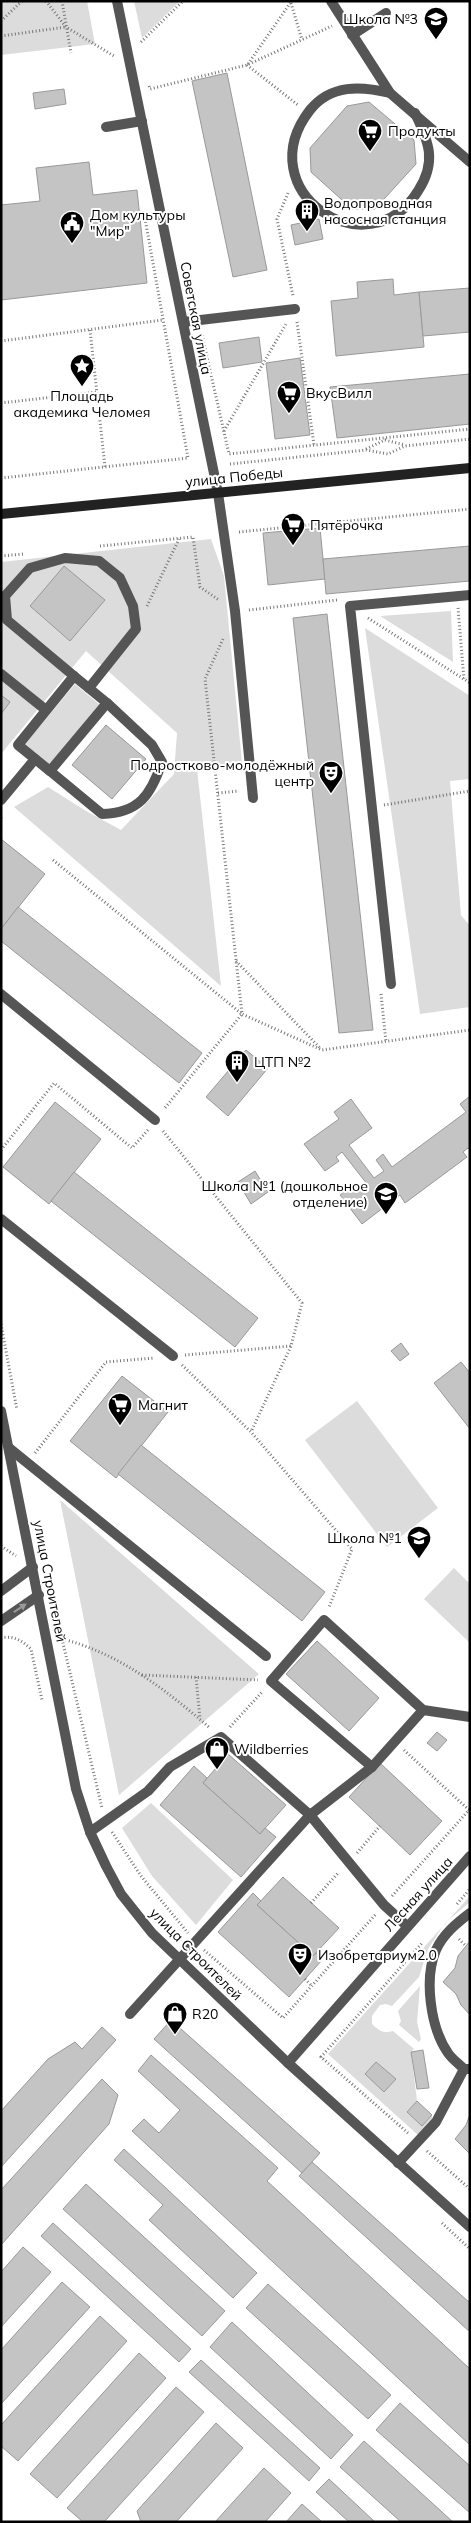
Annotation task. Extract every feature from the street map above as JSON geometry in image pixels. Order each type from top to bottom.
[{"type":"street","name":"Советская улица","points":[[117,1],[218,492],[235,611],[252,794]]},
{"type":"street","points":[[331,1],[390,93],[470,162]]},
{"type":"street","points":[[352,35],[386,13]]},
{"type":"street","points":[[390,93],[365,87],[337,90],[316,104],[299,124],[292,150],[294,176],[310,203],[332,219],[360,225],[382,222],[410,205],[426,180],[430,164],[428,140],[415,113]]},
{"type":"street","points":[[106,127],[142,121]]},
{"type":"street","points":[[183,322],[295,309]]},
{"type":"street","name":"улица Победы","points":[[1,514],[470,468]]},
{"type":"street","points":[[74,676],[18,745],[102,814],[119,814],[138,806],[155,783],[162,762],[152,745],[89,688],[7,620],[5,596],[30,568],[64,558],[99,561],[120,578],[133,606],[136,629],[89,688]]},
{"type":"street","points":[[391,984],[350,606],[470,595]]},
{"type":"street","points":[[1,674],[46,710]]},
{"type":"street","points":[[50,771],[106,703]]},
{"type":"street","points":[[1,800],[35,759]]},
{"type":"street","points":[[1,994],[155,1120]]},
{"type":"street","points":[[1,1219],[173,1356]]},
{"type":"street","name":"улица Строителей","points":[[1,1411],[76,1789],[90,1832],[121,1894],[152,1933],[179,1959],[288,2063],[470,2227]]},
{"type":"street","points":[[9,1448],[266,1656]]},
{"type":"street","points":[[1,1591],[33,1567]]},
{"type":"street","points":[[1,1621],[39,1595]]},
{"type":"street","points":[[372,1767],[271,1681],[324,1620],[423,1710],[470,1717]]},
{"type":"street","points":[[130,2014],[310,1815],[372,1767],[423,1710]]},
{"type":"street","points":[[90,1832],[106,1823],[148,1791],[170,1767],[221,1737],[310,1815],[384,1905],[407,1926]]},
{"type":"street","name":"Лесная улица","points":[[288,2063],[470,1856]]},
{"type":"street","points":[[398,2163],[436,2122],[467,2069],[448,2054],[440,2036],[431,2007],[429,1976],[436,1949],[450,1930],[470,1913]]},
{"type":"path","points":[[1,21],[22,1]]},
{"type":"path","points":[[46,1],[66,27],[114,56]]},
{"type":"path","points":[[62,1],[71,53]]},
{"type":"path","points":[[143,52],[141,42],[183,1]]},
{"type":"path","points":[[291,2],[302,40]]},
{"type":"path","points":[[148,79],[150,89],[247,65],[291,2]]},
{"type":"path","points":[[1,36],[66,27]]},
{"type":"path","points":[[112,46],[115,61]]},
{"type":"path","points":[[247,65],[308,113]]},
{"type":"path","points":[[1,478],[188,458],[144,212]]},
{"type":"path","points":[[295,309],[314,445]]},
{"type":"path","points":[[1,341],[164,320]]},
{"type":"path","points":[[90,330],[105,467]]},
{"type":"path","points":[[1,403],[97,392]]},
{"type":"path","points":[[224,432],[229,454],[470,429]]},
{"type":"path","points":[[230,464],[366,450],[388,454],[405,446],[470,439]]},
{"type":"path","points":[[366,450],[385,440],[405,446]]},
{"type":"path","points":[[239,532],[470,509]]},
{"type":"path","points":[[193,537],[200,587],[235,611]]},
{"type":"path","points":[[136,629],[178,539]]},
{"type":"path","points":[[458,596],[464,680]]},
{"type":"path","points":[[350,606],[470,683]]},
{"type":"path","points":[[1,1150],[54,1083],[132,1148],[242,1014],[205,679],[224,637]]},
{"type":"path","points":[[371,807],[470,791]]},
{"type":"path","points":[[218,793],[252,794]]},
{"type":"path","points":[[53,860],[242,1014],[322,1050],[470,1030]]},
{"type":"path","points":[[236,960],[322,1050]]},
{"type":"path","points":[[155,1120],[302,1303],[291,1346],[251,1432]]},
{"type":"path","points":[[1,1324],[18,1417]]},
{"type":"path","points":[[27,1463],[106,1362],[291,1346]]},
{"type":"path","points":[[173,1356],[251,1432],[352,1549],[324,1620]]},
{"type":"path","points":[[1,1546],[21,1559]]},
{"type":"path","points":[[1,1638],[8,1636],[17,1638],[31,1649]]},
{"type":"path","points":[[271,1681],[221,1737],[141,1674],[84,1644],[62,1639],[106,1823],[140,1876],[195,1942],[283,2018]]},
{"type":"path","points":[[141,1674],[271,1681]]},
{"type":"path","points":[[196,1677],[200,1719]]},
{"type":"path","points":[[394,1741],[469,1810]]},
{"type":"path","points":[[311,1904],[380,1826]]},
{"type":"path","points":[[429,1935],[321,2057],[470,2188]]},
{"type":"path","points":[[304,1979],[312,1986]]},
{"type":"shaded area","points":[[1,1],[87,1],[95,44],[1,55]]},
{"type":"shaded area","points":[[134,1],[180,1],[142,38]]},
{"type":"shaded area","points":[[211,539],[224,576],[242,763],[197,769],[221,986],[14,807],[48,787],[121,830],[174,774],[177,733],[86,651],[1,754],[1,562]]},
{"type":"shaded area","points":[[451,611],[453,662],[380,616]]},
{"type":"shaded area","points":[[365,628],[470,696],[470,779],[450,781],[461,915],[470,926],[470,1007],[420,1014]]},
{"type":"shaded area","points":[[75,684],[100,705],[49,765],[25,744]]},
{"type":"shaded area","points":[[357,1401],[438,1508],[387,1547],[305,1440]]},
{"type":"shaded area","points":[[60,1500],[259,1674],[119,1795]]},
{"type":"shaded area","points":[[454,1568],[470,1584],[469,1642],[424,1599]]},
{"type":"shaded area","points":[[151,1803],[233,1880],[196,1925],[152,1876],[122,1828]]},
{"type":"shaded area","points":[[470,1896],[470,1902],[448,1920]]},
{"type":"shaded area","points":[[443,1926],[428,1949],[419,1977],[392,2006],[380,2005],[372,2016],[372,2024],[377,2028],[384,2032],[393,2031],[414,2049],[411,2052],[417,2101],[407,2112],[422,2126],[432,2115],[432,2119],[418,2135],[328,2054]]},
{"type":"shaded area","points":[[420,1986],[417,2022],[421,2039],[419,2042],[399,2025],[401,2021],[398,2011]]},
{"type":"building","points":[[227,73],[267,270],[233,277],[192,81]]},
{"type":"building","points":[[64,89],[66,104],[35,109],[33,93]]},
{"type":"building","points":[[369,102],[414,140],[416,164],[375,209],[352,209],[311,172],[310,148],[347,106]]},
{"type":"building","name":"Дом культуры \"Мир\"","points":[[89,162],[93,195],[137,190],[147,283],[1,300],[1,205],[40,201],[36,168]]},
{"type":"building","name":"Водопроводная насосная станция","points":[[319,219],[323,239],[295,245],[291,225]]},
{"type":"building","points":[[393,279],[394,295],[419,292],[424,347],[336,356],[331,301],[358,298],[357,282]]},
{"type":"building","points":[[470,288],[470,332],[423,336],[419,292]]},
{"type":"building","points":[[259,337],[262,362],[223,368],[219,343]]},
{"type":"building","points":[[300,358],[310,435],[275,439],[266,363]]},
{"type":"building","points":[[470,374],[470,424],[337,438],[330,387]]},
{"type":"building","name":"Пятёрочка","points":[[320,528],[325,579],[268,585],[263,533]]},
{"type":"building","points":[[470,546],[470,581],[326,594],[323,559]]},
{"type":"building","points":[[64,566],[105,600],[70,641],[30,606]]},
{"type":"building","points":[[327,614],[373,1030],[339,1033],[293,618]]},
{"type":"building","points":[[1,695],[10,702],[1,714]]},
{"type":"building","points":[[106,725],[146,759],[112,799],[72,765]]},
{"type":"building","points":[[1,839],[45,874],[1,929]]},
{"type":"building","points":[[18,907],[202,1053],[179,1083],[1,941],[1,929]]},
{"type":"building","name":"ЦТП №2","points":[[246,1050],[268,1068],[228,1116],[206,1097]]},
{"type":"building","points":[[470,1096],[470,1150],[468,1148],[463,1152],[467,1157],[405,1203],[400,1195],[362,1224],[340,1195],[356,1183],[360,1189],[367,1184],[342,1152],[336,1157],[339,1161],[325,1171],[304,1144],[339,1119],[334,1112],[351,1099],[372,1128],[349,1145],[374,1178],[384,1171],[376,1160],[383,1154],[392,1167],[466,1112],[460,1104]]},
{"type":"building","points":[[55,1102],[101,1139],[49,1204],[3,1167]]},
{"type":"building","points":[[255,1171],[268,1192],[251,1204],[238,1182]]},
{"type":"building","points":[[74,1172],[258,1318],[235,1347],[51,1201]]},
{"type":"building","points":[[401,1343],[409,1354],[400,1361],[391,1351]]},
{"type":"building","points":[[461,1362],[470,1373],[470,1429],[434,1383]]},
{"type":"building","points":[[122,1376],[168,1412],[116,1478],[70,1441]]},
{"type":"building","points":[[141,1445],[325,1592],[302,1621],[118,1474]]},
{"type":"building","points":[[317,1641],[379,1698],[349,1731],[286,1674]]},
{"type":"building","points":[[437,1732],[447,1740],[437,1751],[427,1743]]},
{"type":"building","points":[[228,1754],[286,1805],[260,1834],[203,1783]]},
{"type":"building","points":[[380,1763],[442,1821],[410,1855],[349,1797]]},
{"type":"building","points":[[194,1766],[207,1778],[203,1783],[260,1834],[265,1828],[276,1837],[241,1877],[160,1805]]},
{"type":"building","points":[[283,1877],[339,1928],[313,1956],[257,1905]]},
{"type":"building","points":[[253,1893],[261,1901],[257,1905],[313,1956],[316,1953],[323,1959],[289,1997],[218,1932]]},
{"type":"building","points":[[470,1941],[470,2015],[461,2005],[456,1994],[443,1982],[455,1968],[458,1956]]},
{"type":"building","points":[[171,2020],[320,2153],[302,2173],[154,2039]]},
{"type":"building","points":[[102,2027],[116,2040],[1,2167],[1,2111],[48,2059],[75,2042],[82,2049]]},
{"type":"building","points":[[423,2050],[429,2088],[417,2089],[411,2052]]},
{"type":"building","points":[[151,2055],[278,2168],[267,2181],[470,2369],[470,2445],[132,2131],[144,2119],[159,2133],[180,2110],[138,2071]]},
{"type":"building","points":[[376,2062],[396,2079],[384,2092],[365,2074]]},
{"type":"building","points":[[102,2079],[118,2095],[109,2124],[1,2245],[1,2190]]},
{"type":"building","points":[[417,2101],[432,2115],[422,2126],[407,2112]]},
{"type":"building","points":[[470,2114],[470,2154],[455,2139],[466,2125]]},
{"type":"building","points":[[124,2149],[257,2273],[233,2298],[149,2220],[163,2205],[114,2160]]},
{"type":"building","points":[[312,2162],[470,2303],[470,2332],[299,2176]]},
{"type":"building","points":[[86,2184],[225,2311],[202,2336],[63,2209]]},
{"type":"building","points":[[53,2223],[191,2349],[179,2362],[41,2236]]},
{"type":"building","points":[[23,2247],[51,2272],[1,2327],[1,2272]]},
{"type":"building","points":[[62,2282],[90,2307],[1,2404],[1,2350]]},
{"type":"building","points":[[268,2284],[391,2395],[368,2419],[246,2308]]},
{"type":"building","points":[[100,2316],[127,2341],[18,2461],[1,2446],[1,2425]]},
{"type":"building","points":[[232,2322],[353,2435],[331,2459],[210,2347]]},
{"type":"building","points":[[139,2353],[166,2378],[57,2498],[30,2474]]},
{"type":"building","points":[[201,2360],[320,2468],[309,2481],[189,2372]]},
{"type":"building","points":[[176,2387],[204,2412],[104,2522],[83,2522],[67,2508]]},
{"type":"building","points":[[400,2403],[470,2466],[470,2513],[376,2430]]},
{"type":"building","points":[[216,2423],[243,2448],[176,2522],[141,2522],[137,2511]]},
{"type":"building","points":[[364,2441],[453,2522],[401,2522],[340,2467]]},
{"type":"building","points":[[264,2468],[291,2493],[265,2522],[215,2522]]},
{"type":"building","points":[[329,2479],[375,2522],[349,2522],[316,2492]]},
{"type":"building","points":[[302,2504],[322,2522],[286,2522]]},
{"type":"place","name":"Школа №3","points":[[436,40]]},
{"type":"place","name":"Продукты","points":[[370,152]]},
{"type":"place","name":"Водопроводная насосная станция","points":[[307,232]]},
{"type":"place","name":"Дом культуры \"Мир\"","points":[[72,244]]},
{"type":"place","name":"Площадь академика Челомея","points":[[82,387]]},
{"type":"place","name":"ВкусВилл","points":[[289,414]]},
{"type":"place","name":"Пятёрочка","points":[[293,546]]},
{"type":"place","name":"Подростково-молодёжный центр","points":[[331,794]]},
{"type":"place","name":"ЦТП №2","points":[[237,1083]]},
{"type":"place","name":"Школа №1 (дошкольное отделение)","points":[[386,1215]]},
{"type":"place","name":"Магнит","points":[[120,1426]]},
{"type":"place","name":"Школа №1","points":[[419,1559]]},
{"type":"place","name":"Wildberries","points":[[217,1770]]},
{"type":"place","name":"Изобретариум2.0","points":[[300,1976]]},
{"type":"place","name":"R20","points":[[175,2035]]}]
